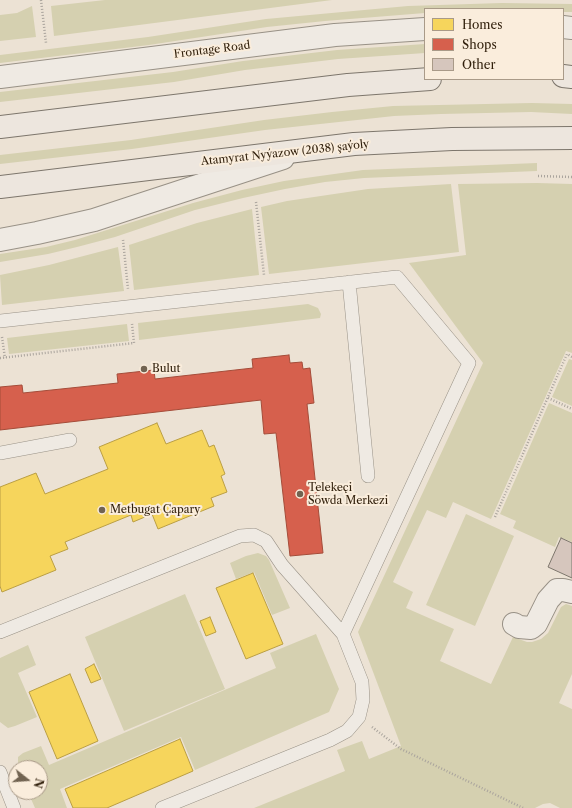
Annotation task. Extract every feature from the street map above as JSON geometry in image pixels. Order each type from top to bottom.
[{"type":"main road","points":[[0,127],[348,85],[424,79]]},
{"type":"main road","name":"Atamyrat Nyýazow (2038) şaýoly","points":[[0,188],[354,144],[452,139],[572,138]]},
{"type":"street","name":"Frontage Road","points":[[0,77],[335,35],[424,30]]},
{"type":"street","points":[[0,240],[94,220],[310,149]]},
{"type":"street","points":[[514,624],[520,627],[531,628],[536,624],[548,600],[557,590],[572,592]]},
{"type":"lane","points":[[0,321],[397,277],[469,362],[343,634]]},
{"type":"lane","points":[[349,282],[368,476]]},
{"type":"lane","points":[[0,452],[70,440]]},
{"type":"lane","points":[[0,632],[240,536],[254,535],[266,541],[282,566],[343,634],[362,682],[363,700],[359,717],[347,731],[330,740],[162,808]]},
{"type":"lane","points":[[0,772],[14,808]]},
{"type":"path","points":[[41,0],[46,43]]},
{"type":"path","points":[[538,176],[572,177]]},
{"type":"path","points":[[256,202],[266,291]]},
{"type":"path","points":[[0,358],[134,343]]},
{"type":"path","points":[[495,517],[567,354],[572,357]]},
{"type":"path","points":[[548,398],[572,409]]},
{"type":"path","points":[[359,717],[401,749],[523,808]]},
{"type":"shaded area","points":[[105,0],[332,0],[54,36],[51,6]]},
{"type":"shaded area","points":[[502,3],[572,4],[572,12],[564,12],[564,8],[424,8],[424,13],[267,27],[149,45],[0,63],[0,55],[148,37],[266,19],[408,6]]},
{"type":"shaded area","points":[[32,6],[36,37],[0,41],[0,15],[17,13]]},
{"type":"shaded area","points":[[424,44],[424,53],[338,59],[245,70],[174,82],[0,102],[0,92],[173,72],[243,61],[337,50]]},
{"type":"shaded area","points":[[532,103],[572,104],[572,114],[531,112],[394,116],[265,130],[132,149],[0,164],[0,155],[131,140],[264,120],[332,112],[393,106]]},
{"type":"shaded area","points":[[537,163],[537,171],[364,178],[325,182],[285,189],[195,210],[115,237],[77,247],[48,254],[0,262],[0,254],[46,247],[75,240],[193,203],[284,181],[363,170]]},
{"type":"shaded area","points":[[451,184],[459,252],[269,274],[261,207],[287,201],[368,189]]},
{"type":"shaded area","points":[[458,184],[572,184],[572,353],[566,351],[491,519],[453,502],[446,518],[427,510],[393,582],[413,592],[406,608],[454,629],[440,661],[491,684],[513,637],[527,642],[541,639],[548,633],[561,607],[566,604],[572,606],[572,674],[559,703],[572,709],[572,808],[560,808],[550,803],[543,804],[535,808],[254,808],[345,771],[337,750],[362,741],[369,759],[401,746],[358,632],[483,363],[409,263],[466,255]]},
{"type":"shaded area","points":[[252,209],[259,275],[134,290],[129,245],[197,223]]},
{"type":"shaded area","points":[[118,247],[124,291],[2,305],[0,275],[49,265]]},
{"type":"shaded area","points":[[308,304],[318,308],[321,314],[320,318],[139,340],[138,323]]},
{"type":"shaded area","points":[[127,324],[129,341],[9,354],[7,338]]},
{"type":"shaded area","points":[[569,359],[572,360],[572,406],[552,397]]},
{"type":"shaded area","points":[[549,403],[572,413],[572,542],[559,537],[555,547],[513,528],[516,521],[500,514]]},
{"type":"shaded area","points":[[466,514],[514,536],[475,626],[426,605]]},
{"type":"shaded area","points":[[258,553],[266,556],[269,560],[290,608],[272,615],[254,572],[236,579],[230,563],[246,556]]},
{"type":"shaded area","points":[[185,594],[225,689],[124,731],[85,637]]},
{"type":"shaded area","points":[[316,634],[339,689],[329,712],[195,770],[181,737],[60,789],[67,808],[35,808],[32,800],[48,800],[48,763],[49,765],[276,668],[270,653]]},
{"type":"shaded area","points":[[28,645],[36,665],[18,673],[37,717],[8,728],[0,722],[0,658]]},
{"type":"shaded area","points":[[41,746],[47,760],[18,760],[18,757],[23,753]]},
{"type":"building: Homes","name":"Metbugat Çapary","points":[[157,423],[166,444],[202,430],[209,447],[214,445],[225,474],[221,476],[227,492],[211,498],[214,506],[158,529],[152,514],[133,522],[131,515],[65,542],[68,549],[50,556],[56,570],[2,592],[0,586],[0,487],[36,473],[45,494],[108,469],[99,447]]},
{"type":"building: Homes","points":[[253,573],[283,644],[246,659],[216,588]]},
{"type":"building: Homes","points":[[210,617],[216,632],[206,636],[200,621]]},
{"type":"building: Homes","points":[[94,664],[101,679],[91,683],[85,669]]},
{"type":"building: Homes","points":[[70,674],[98,741],[57,759],[29,692]]},
{"type":"building: Homes","points":[[180,739],[193,771],[107,808],[73,808],[65,789]]},
{"type":"building: Shops","name":"Telekeçi Söwda Merkezi","points":[[289,355],[290,363],[302,362],[303,369],[310,368],[314,403],[307,404],[323,553],[290,556],[276,433],[264,434],[261,400],[0,430],[0,387],[22,385],[23,393],[118,383],[117,374],[154,370],[155,379],[253,368],[252,359]]},
{"type":"building: Other","points":[[561,538],[572,543],[572,578],[548,567]]},
{"type":"place","name":"Bulut","points":[[144,369]]},
{"type":"place","name":"Telekeçi Söwda Merkezi","points":[[300,494]]},
{"type":"place","name":"Metbugat Çapary","points":[[102,510]]}]
